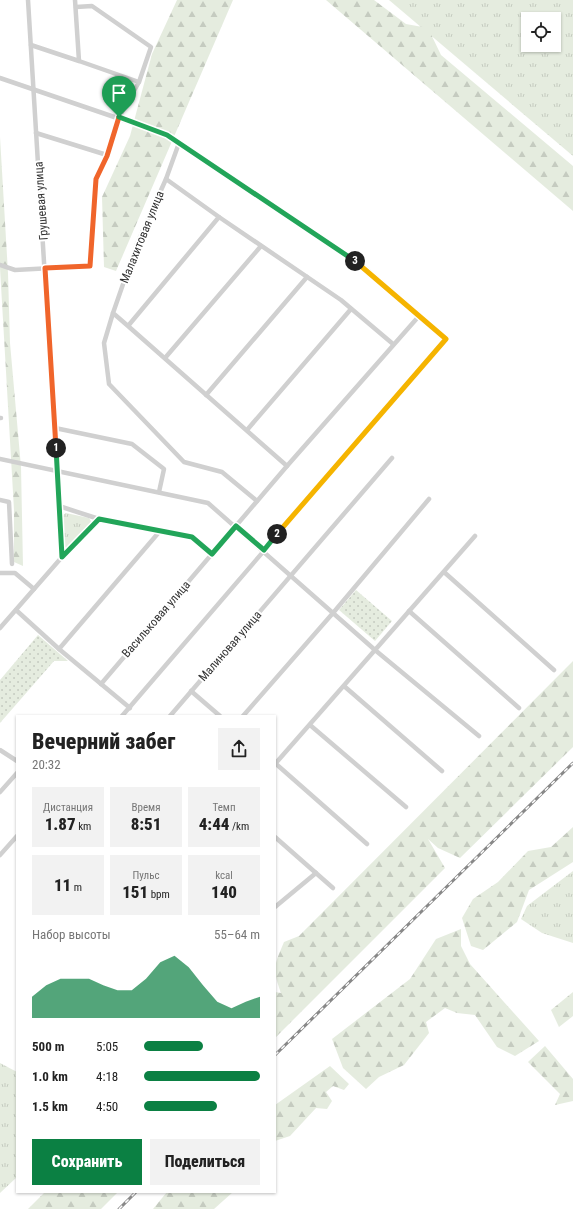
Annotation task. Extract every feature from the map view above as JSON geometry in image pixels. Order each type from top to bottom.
[{"type":"street","name":"Грушевая улица","points":[[28,0],[58,471],[62,557]]},
{"type":"street","points":[[75,0],[79,61]]},
{"type":"street","points":[[0,265],[15,270],[90,266],[96,179],[107,156],[119,117],[139,82],[151,47],[92,6],[76,6]]},
{"type":"street","points":[[31,45],[139,82]]},
{"type":"street","points":[[0,78],[119,117],[167,135],[363,266],[446,339],[123,715]]},
{"type":"street","points":[[36,133],[107,156]]},
{"type":"street","points":[[166,179],[180,143]]},
{"type":"street","name":"Малахитовая улица","points":[[257,501],[222,472],[184,462],[109,384],[104,343],[137,244],[166,179],[307,277],[351,309],[393,344]]},
{"type":"street","points":[[128,326],[219,217]]},
{"type":"street","points":[[165,358],[261,246]]},
{"type":"street","points":[[206,395],[307,277]]},
{"type":"street","points":[[246,430],[351,309]]},
{"type":"street","points":[[113,313],[287,466]]},
{"type":"street","points":[[236,526],[393,344],[419,316]]},
{"type":"street","points":[[55,428],[132,444],[164,469],[159,492]]},
{"type":"street","name":"Малиновая улица","points":[[171,715],[392,458]]},
{"type":"street","points":[[0,459],[208,503],[264,550],[333,613],[478,736]]},
{"type":"street","points":[[244,715],[333,613],[429,499]]},
{"type":"street","points":[[0,500],[8,502],[12,564]]},
{"type":"street","points":[[59,506],[99,519],[192,537],[212,554]]},
{"type":"street","points":[[0,628],[62,557],[99,519]]},
{"type":"street","name":"Васильковая улица","points":[[100,684],[236,526]]},
{"type":"street","points":[[58,649],[160,531]]},
{"type":"street","points":[[276,763],[475,536]]},
{"type":"street","points":[[444,572],[554,670]]},
{"type":"street","points":[[0,573],[15,573],[34,589]]},
{"type":"street","points":[[16,610],[58,649],[130,708]]},
{"type":"street","points":[[409,611],[519,708]]},
{"type":"street","points":[[344,686],[442,771]]},
{"type":"street","points":[[191,691],[219,715]]},
{"type":"street","points":[[310,725],[406,807]]},
{"type":"street","points":[[0,750],[16,761]]},
{"type":"street","points":[[276,765],[367,844]]},
{"type":"street","points":[[0,792],[16,774]]},
{"type":"street","points":[[0,855],[16,837]]},
{"type":"street","points":[[276,838],[333,888]]},
{"type":"street","points":[[276,906],[316,873]]},
{"type":"green space","points":[[177,0],[233,0],[116,271],[104,267],[102,197],[130,136],[152,54]]},
{"type":"green space","points":[[326,0],[374,0],[406,24],[428,28],[441,55],[573,166],[573,211]]},
{"type":"green space","points":[[389,0],[573,0],[573,156]]},
{"type":"green space","points":[[0,137],[8,273],[10,343],[21,467],[23,566],[14,562],[14,510],[0,268]]},
{"type":"green space","points":[[66,513],[89,518],[91,521],[70,547],[66,548],[63,545],[60,517]]},
{"type":"green space","points":[[356,590],[392,621],[375,641],[339,610]]},
{"type":"green space","points":[[38,635],[68,661],[54,661],[0,723],[0,680]]},
{"type":"green space","points":[[573,661],[573,747],[460,858],[438,848],[428,839],[445,868],[276,1037],[276,992],[281,993],[276,978],[276,962],[284,942],[299,936]]},
{"type":"green space","points":[[573,827],[573,862],[529,890],[517,922],[483,950],[471,946],[462,918],[473,899],[498,882],[528,851],[551,847]]},
{"type":"green space","points":[[573,871],[573,943],[542,933],[521,919],[527,906]]},
{"type":"green space","points":[[461,929],[461,946],[470,964],[539,1041],[515,1056],[497,1047],[475,1015],[457,1013],[445,1008],[426,1022],[429,1033],[404,1065],[379,1077],[366,1089],[343,1068],[332,1039],[410,979],[436,939]]},
{"type":"green space","points":[[573,992],[573,1016],[559,1027],[551,1010]]},
{"type":"green space","points":[[545,1046],[573,1079],[573,1101],[555,1105],[560,1094],[528,1062]]},
{"type":"green space","points":[[0,1063],[16,1071],[16,1178],[0,1193]]},
{"type":"green space","points":[[330,1066],[349,1084],[344,1090],[333,1086],[326,1092],[332,1101],[327,1109],[316,1108],[290,1136],[276,1141],[276,1104]]},
{"type":"green space","points":[[44,1193],[117,1193],[101,1209],[28,1209]]},
{"type":"green space","points":[[166,1193],[232,1193],[214,1209],[153,1209]]},
{"type":"railway","points":[[276,1054],[573,763]]},
{"type":"railway","points":[[119,1209],[135,1193]]},
{"type":"route","points":[[119,117],[167,135],[336,247],[363,266],[446,339],[264,550],[236,526],[212,554],[192,537],[99,519],[62,557],[45,268],[90,266],[96,179],[107,156],[119,117]]}]
